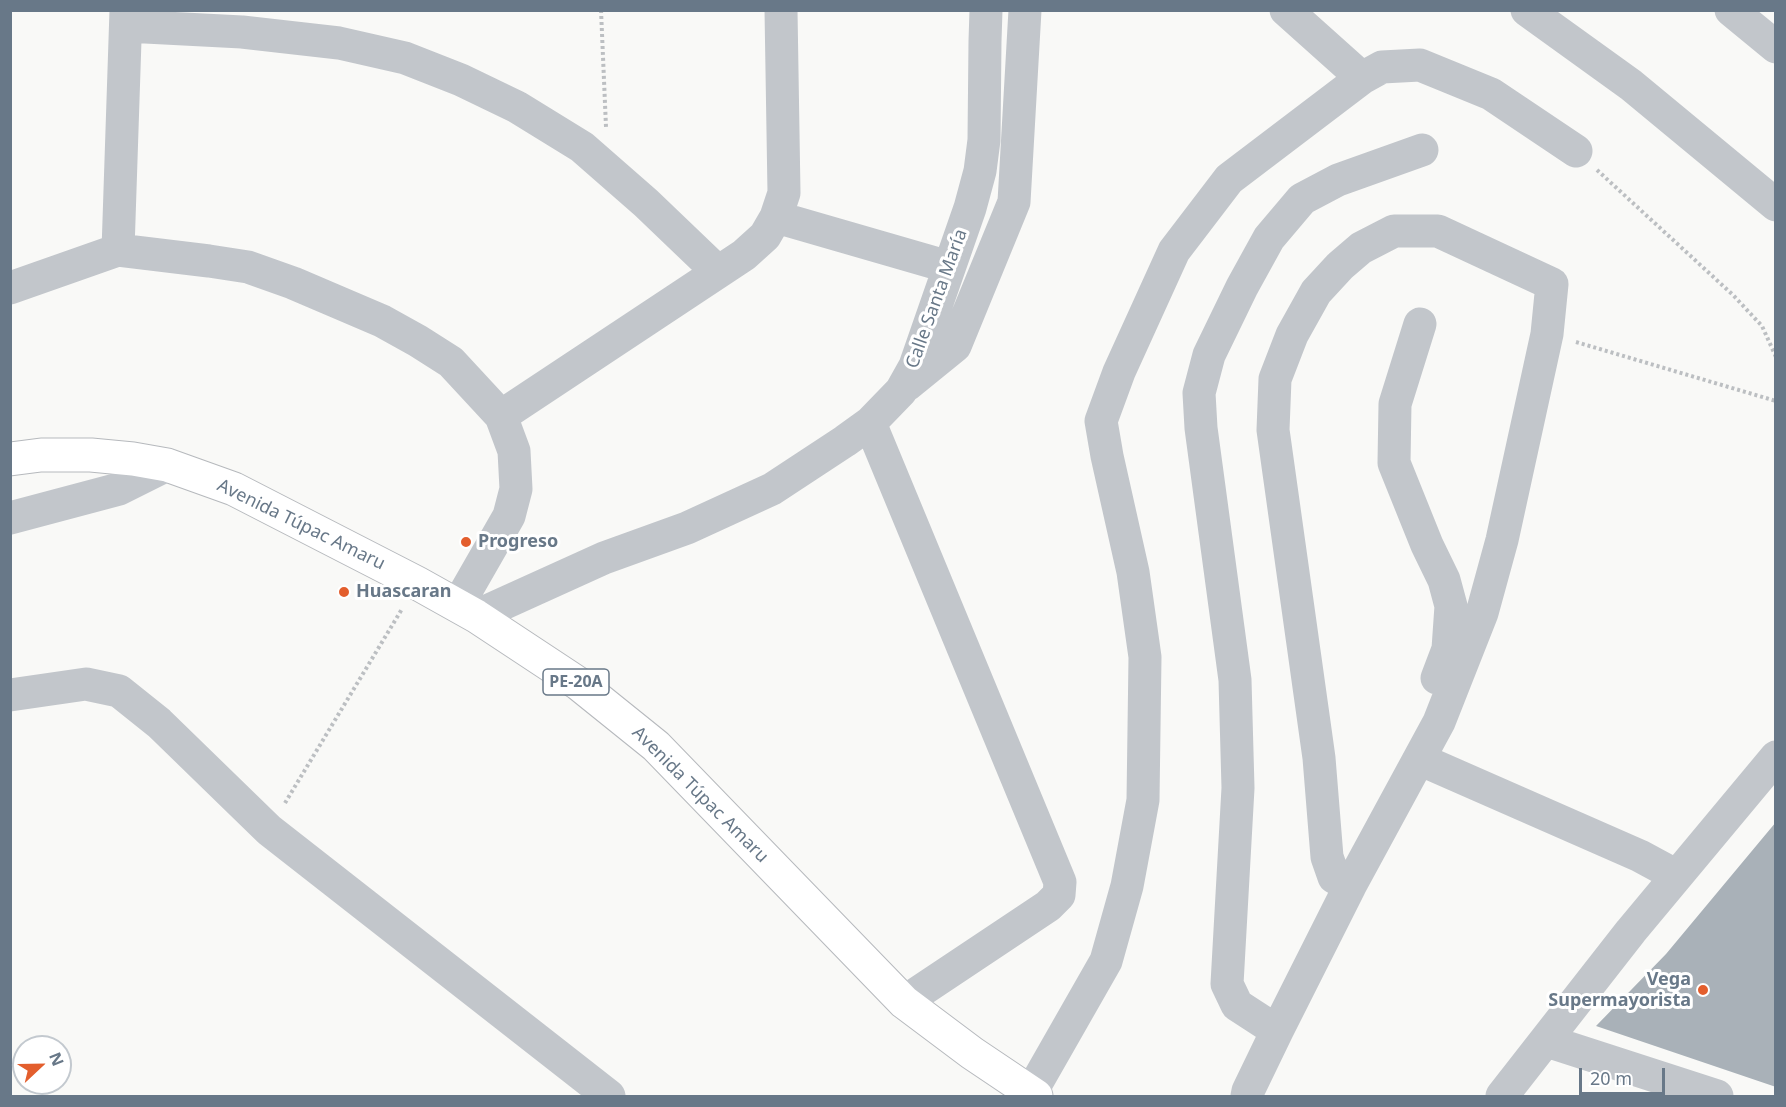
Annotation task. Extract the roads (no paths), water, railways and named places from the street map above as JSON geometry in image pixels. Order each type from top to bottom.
[{"type":"highway","name":"Avenida Túpac Amaru","points":[[10,459],[41,455],[91,455],[167,465],[234,489],[467,611],[579,684],[656,746],[904,1002],[1032,1096]]},
{"type":"street","points":[[501,416],[744,255],[765,236],[776,217],[784,193],[781,10]]},
{"type":"street","name":"Calle Santa María","points":[[467,611],[687,528],[772,489],[870,423],[900,391],[915,366],[970,208],[981,161],[984,140],[986,10]]},
{"type":"street","points":[[900,391],[955,346],[1014,202],[1025,10]]},
{"type":"street","points":[[1286,10],[1362,78]]},
{"type":"street","points":[[1527,10],[1631,85],[1776,205]]},
{"type":"street","points":[[1731,10],[1776,47]]},
{"type":"street","points":[[118,250],[126,18],[339,43],[405,58],[461,80],[517,107],[582,147],[646,203],[717,271]]},
{"type":"street","points":[[1032,1096],[1106,961],[1127,886],[1143,800],[1145,657],[1133,572],[1101,421],[1119,372],[1174,251],[1229,179],[1362,78],[1382,67],[1420,65],[1491,94],[1576,152]]},
{"type":"street","points":[[1277,1031],[1238,1005],[1227,984],[1238,789],[1235,680],[1201,428],[1199,393],[1209,355],[1242,287],[1269,238],[1302,199],[1338,180],[1422,150]]},
{"type":"street","points":[[776,217],[949,267]]},
{"type":"street","points":[[1247,1096],[1350,886],[1439,722],[1482,613],[1502,540],[1547,334],[1552,284],[1438,231],[1394,231],[1361,248],[1340,266],[1316,292],[1292,335],[1275,379],[1273,430],[1319,758],[1327,857],[1334,877],[1350,886]]},
{"type":"street","points":[[10,288],[118,250],[248,267],[293,283],[382,321],[452,363],[501,416],[514,451],[516,489],[509,516],[467,611]]},
{"type":"street","points":[[1420,324],[1395,404],[1394,463],[1427,545],[1444,580],[1451,606],[1448,649],[1418,727],[1422,752],[1640,856],[1677,876]]},
{"type":"street","points":[[870,423],[1059,882],[1059,895],[1048,906],[904,1002]]},
{"type":"street","points":[[10,518],[119,489],[167,465]]},
{"type":"street","points":[[10,695],[86,684],[119,691],[159,723],[269,830],[609,1096]]},
{"type":"street","points":[[1502,1096],[1631,931],[1776,757]]},
{"type":"street","points":[[1547,1041],[1717,1096]]},
{"type":"place","name":"Progreso","points":[[466,542]]},
{"type":"place","name":"Huascaran","points":[[344,592]]},
{"type":"place","name":"Vega Supermayorista","points":[[1703,990]]}]
